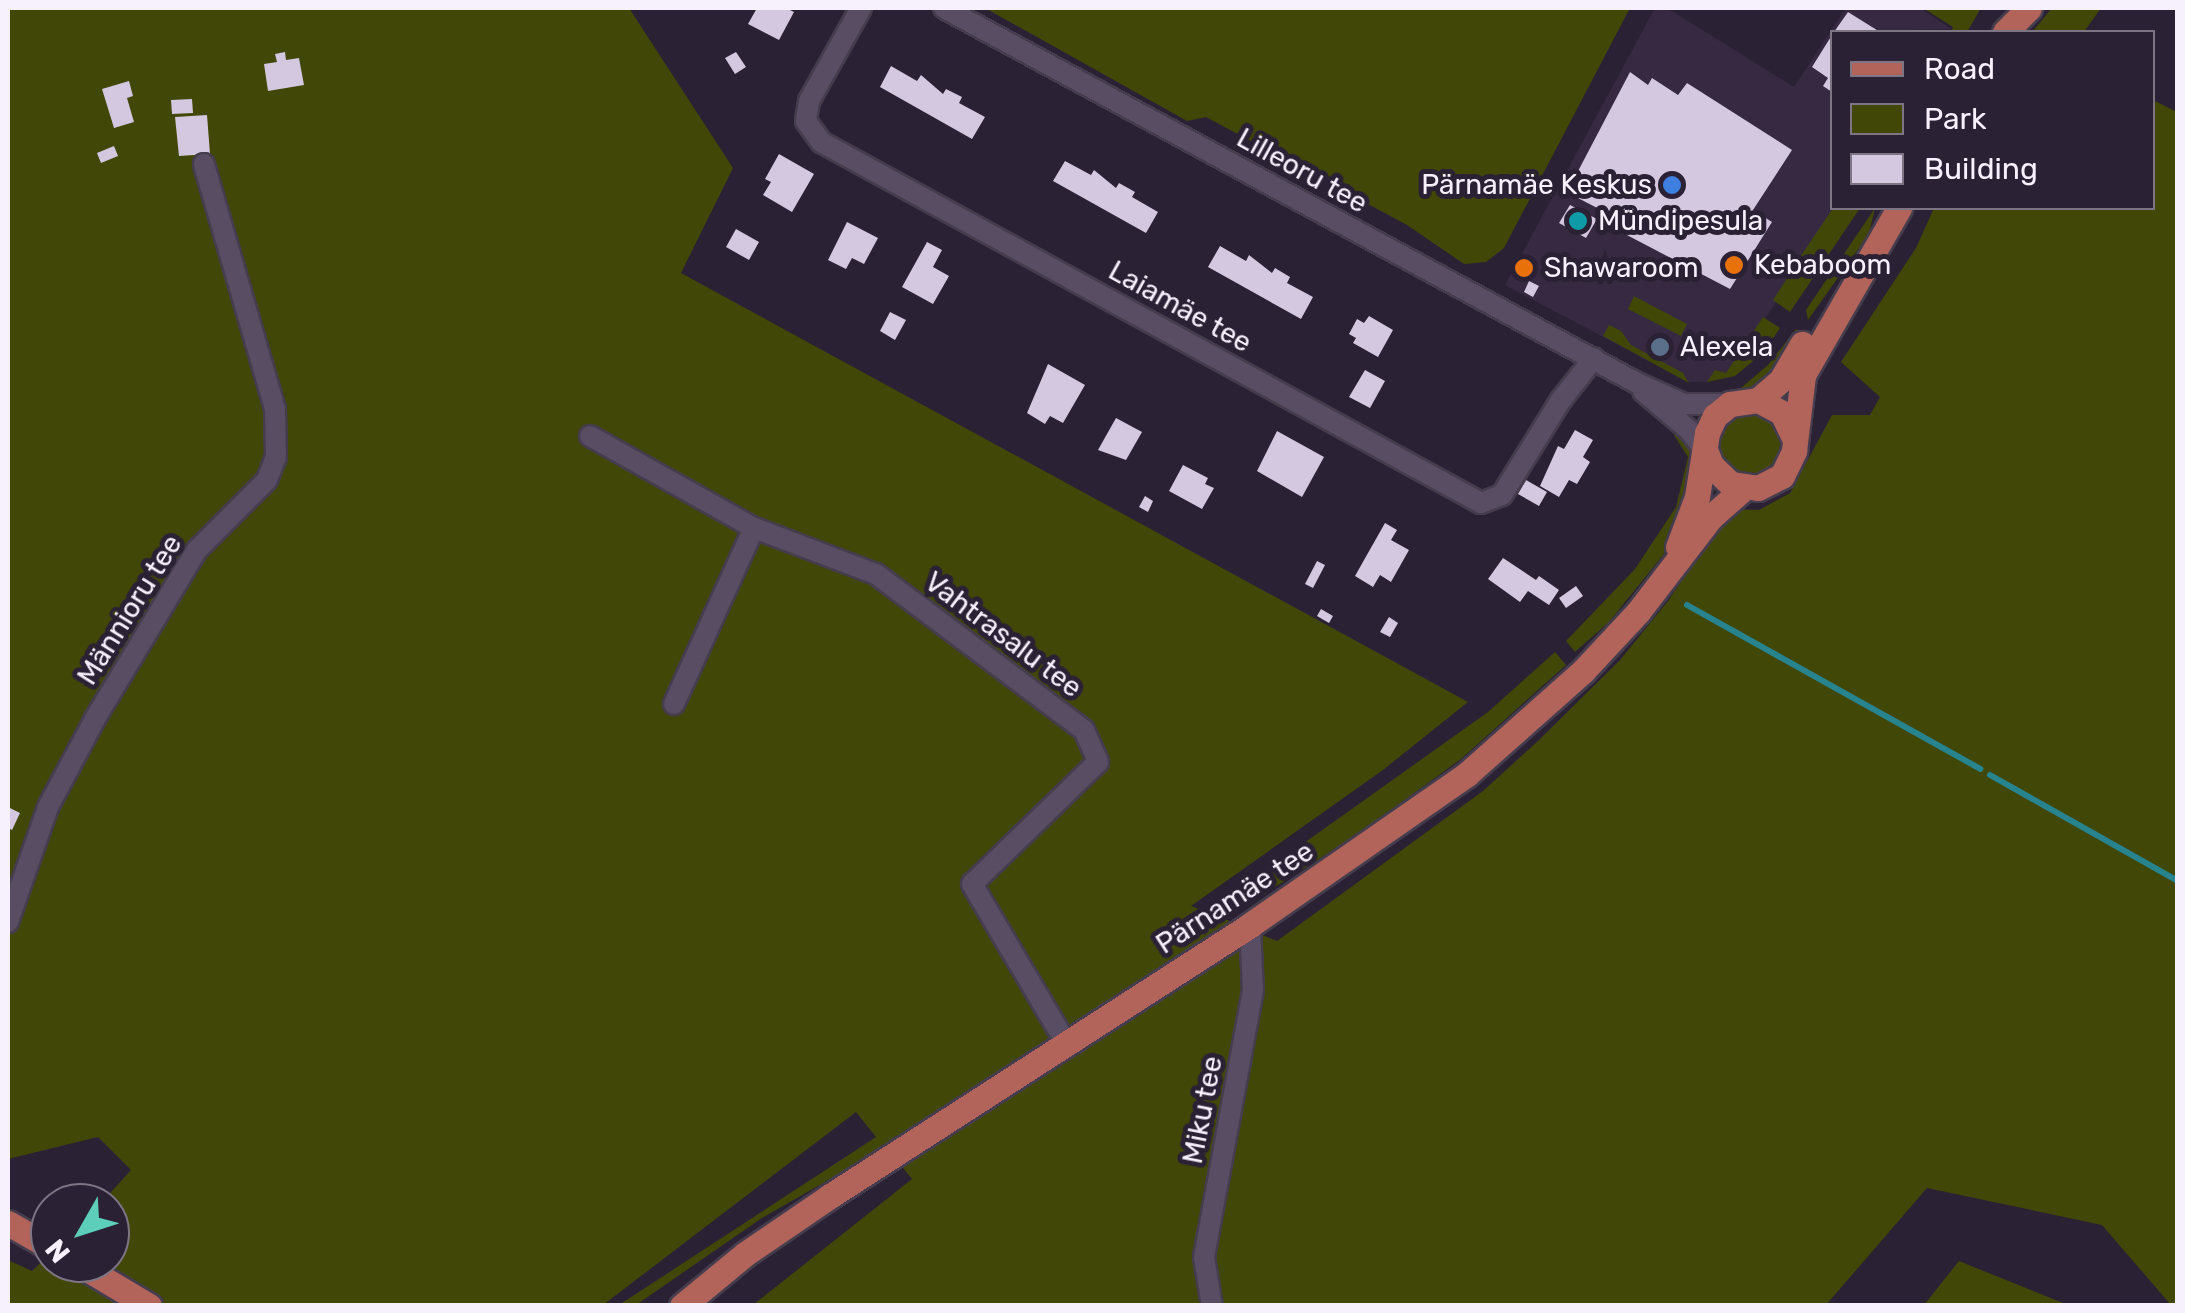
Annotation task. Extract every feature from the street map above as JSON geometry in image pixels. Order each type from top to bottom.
[{"type":"main road","points":[[2005,30],[2029,8]]},
{"type":"main road","points":[[1706,452],[1719,476],[1744,488],[1758,488],[1782,476],[1794,452],[1803,375],[1898,210]]},
{"type":"main road","points":[[1670,569],[1697,497],[1707,433],[1715,416],[1730,404],[1758,400],[1781,380],[1811,328],[1868,256]]},
{"type":"main road","points":[[1758,400],[1782,413],[1794,438]]},
{"type":"main road","name":"Pärnamäe tee","points":[[672,1306],[691,1297],[830,1196],[1403,822],[1532,720],[1620,632],[1711,517],[1744,488]]},
{"type":"main road","points":[[8,1223],[30,1235]]},
{"type":"main road","points":[[111,1283],[148,1306]]},
{"type":"street","name":"Laiamäe tee","points":[[862,8],[809,101],[806,122],[821,142],[1481,503],[1502,495],[1561,400],[1594,358]]},
{"type":"street","name":"Lilleoru tee","points":[[944,8],[1635,382],[1684,404],[1730,404]]},
{"type":"street","name":"Männioru tee","points":[[8,922],[48,807],[96,717],[196,551],[267,480],[276,458],[276,409],[204,164]]},
{"type":"street","name":"Lilleoru tee","points":[[1635,382],[1689,430],[1706,452]]},
{"type":"street","name":"Vahtrasalu tee","points":[[590,436],[754,528],[876,574],[1084,730],[1098,762],[972,884],[1066,1044]]},
{"type":"street","points":[[674,704],[754,528]]},
{"type":"street","name":"Miku tee","points":[[1212,1306],[1204,1257],[1253,991],[1250,925]]},
{"type":"shaded area","points":[[1655,8],[1667,8],[1794,87],[1830,32],[1830,210],[1835,210],[1729,375],[1707,382],[1688,382],[1505,285]]},
{"type":"shaded area","points":[[1846,8],[1920,8],[1951,29],[1832,30]]},
{"type":"green space","points":[[8,8],[629,8],[733,168],[681,273],[1468,702],[1383,770],[1191,906],[1207,912],[1488,712],[1555,652],[1566,665],[1461,759],[1358,834],[1225,919],[1277,941],[1483,791],[1539,740],[1620,660],[1668,601],[1730,509],[1759,510],[1790,493],[1832,415],[1870,415],[1880,397],[1841,362],[1916,248],[1933,210],[2155,210],[2155,101],[2177,112],[2177,1305],[2171,1305],[2102,1225],[1927,1188],[1826,1305],[753,1305],[912,1179],[886,1147],[762,1218],[636,1305],[619,1305],[876,1137],[856,1112],[603,1305],[8,1305],[8,1260],[30,1270],[30,1283],[130,1283],[130,1183],[119,1183],[131,1170],[98,1137],[8,1159]]},
{"type":"green space","points":[[985,8],[1630,8],[1504,248],[1486,262],[1464,264],[1407,225],[1206,117],[1187,121]]},
{"type":"green space","points":[[1923,8],[1981,8],[1968,30],[1952,30],[1953,27]]},
{"type":"green space","points":[[2052,8],[2101,8],[2085,30],[2034,30]]},
{"type":"green space","points":[[1832,210],[1859,210],[1790,312],[1773,300],[1790,274],[1780,262],[1794,266]]},
{"type":"green space","points":[[1875,210],[1869,234],[1808,320],[1806,310]]},
{"type":"green space","points":[[1634,296],[1687,324],[1681,336],[1628,309]]},
{"type":"green space","points":[[1763,317],[1780,328],[1763,353],[1735,376],[1707,382],[1715,370],[1726,373]]},
{"type":"green space","points":[[1609,325],[1621,331],[1631,345],[1683,373],[1689,383],[1603,336]]},
{"type":"green space","points":[[1796,329],[1800,331],[1777,370],[1755,389],[1735,393],[1768,365]]},
{"type":"green space","points":[[1750,414],[1771,423],[1780,444],[1771,465],[1750,474],[1729,465],[1720,444],[1729,423]]},
{"type":"green space","points":[[1677,429],[1695,455],[1695,469],[1668,549],[1609,622],[1575,652],[1566,641],[1635,569],[1676,507],[1688,457],[1674,435]]},
{"type":"green space","points":[[1959,1261],[2068,1305],[1924,1305]]},
{"type":"building","points":[[757,8],[786,8],[794,12],[779,40],[748,24]]},
{"type":"building","points":[[1848,12],[1877,30],[1835,30]]},
{"type":"building","points":[[1830,38],[1830,91],[1823,86],[1828,78],[1812,67]]},
{"type":"building","points":[[285,52],[286,60],[299,58],[304,85],[268,91],[264,64],[277,62],[275,54]]},
{"type":"building","points":[[736,52],[746,67],[735,74],[725,58]]},
{"type":"building","points":[[891,66],[917,81],[921,75],[943,94],[946,89],[962,97],[959,103],[985,117],[972,139],[880,87]]},
{"type":"building","name":"Pärnamäe Keskus","points":[[1630,72],[1648,85],[1652,78],[1678,95],[1687,83],[1792,150],[1753,210],[1772,222],[1730,289],[1602,222],[1607,213],[1572,195],[1576,175]]},
{"type":"building","points":[[129,81],[133,96],[127,98],[134,122],[114,128],[102,89]]},
{"type":"building","points":[[192,99],[193,113],[172,114],[171,100]]},
{"type":"building","points":[[207,115],[210,154],[179,156],[175,117]]},
{"type":"building","points":[[114,146],[118,156],[101,163],[97,153]]},
{"type":"building","points":[[779,154],[814,174],[792,212],[763,195],[771,182],[765,179]]},
{"type":"building","points":[[1065,161],[1091,175],[1094,170],[1116,188],[1119,183],[1135,192],[1132,197],[1158,212],[1146,233],[1053,181]]},
{"type":"building","name":"Mündipesula","points":[[1570,205],[1597,219],[1586,238],[1559,223]]},
{"type":"building","points":[[847,222],[878,238],[864,264],[852,258],[846,269],[828,260]]},
{"type":"building","points":[[736,229],[759,242],[749,260],[726,247]]},
{"type":"building","points":[[927,242],[942,250],[933,267],[949,276],[933,304],[902,287]]},
{"type":"building","points":[[1220,246],[1246,261],[1249,255],[1272,273],[1275,268],[1290,277],[1287,283],[1313,297],[1301,319],[1208,267]]},
{"type":"building","points":[[1529,281],[1539,286],[1533,297],[1524,292]]},
{"type":"building","points":[[890,312],[906,320],[895,340],[880,331]]},
{"type":"building","points":[[1369,316],[1393,330],[1378,357],[1353,343],[1356,338],[1349,334],[1357,319],[1364,323]]},
{"type":"building","points":[[1048,364],[1085,385],[1063,423],[1050,416],[1045,424],[1027,413]]},
{"type":"building","points":[[1365,370],[1385,381],[1370,408],[1349,397]]},
{"type":"building","points":[[1116,418],[1142,432],[1126,460],[1098,450]]},
{"type":"building","points":[[1575,430],[1593,440],[1583,457],[1590,462],[1577,484],[1569,480],[1559,497],[1540,486],[1558,446],[1564,449]]},
{"type":"building","points":[[1277,431],[1324,457],[1302,497],[1257,471]]},
{"type":"building","points":[[1183,465],[1208,478],[1205,484],[1214,488],[1202,509],[1169,491]]},
{"type":"building","points":[[1526,480],[1547,492],[1539,506],[1518,494]]},
{"type":"building","points":[[1145,496],[1153,501],[1148,512],[1139,507]]},
{"type":"building","points":[[1385,523],[1397,530],[1391,540],[1409,550],[1391,582],[1380,575],[1373,587],[1355,576]]},
{"type":"building","points":[[1503,558],[1559,590],[1549,605],[1528,591],[1520,602],[1488,579]]},
{"type":"building","points":[[1317,561],[1325,565],[1313,588],[1305,584]]},
{"type":"building","points":[[1576,586],[1583,596],[1566,608],[1559,598]]},
{"type":"building","points":[[1321,609],[1333,616],[1329,623],[1317,616]]},
{"type":"building","points":[[1389,617],[1398,623],[1390,637],[1380,632]]},
{"type":"building","points":[[8,807],[20,813],[12,830],[8,828]]},
{"type":"waterway","points":[[1687,605],[1980,769]]},
{"type":"waterway","points":[[1990,775],[2178,881]]},
{"type":"place","name":"Pärnamäe Keskus","points":[[1672,185]]},
{"type":"place","name":"Mündipesula","points":[[1578,221]]},
{"type":"place","name":"Kebaboom","points":[[1734,265]]},
{"type":"place","name":"Shawaroom","points":[[1524,268]]},
{"type":"place","name":"Alexela","points":[[1660,347]]}]
